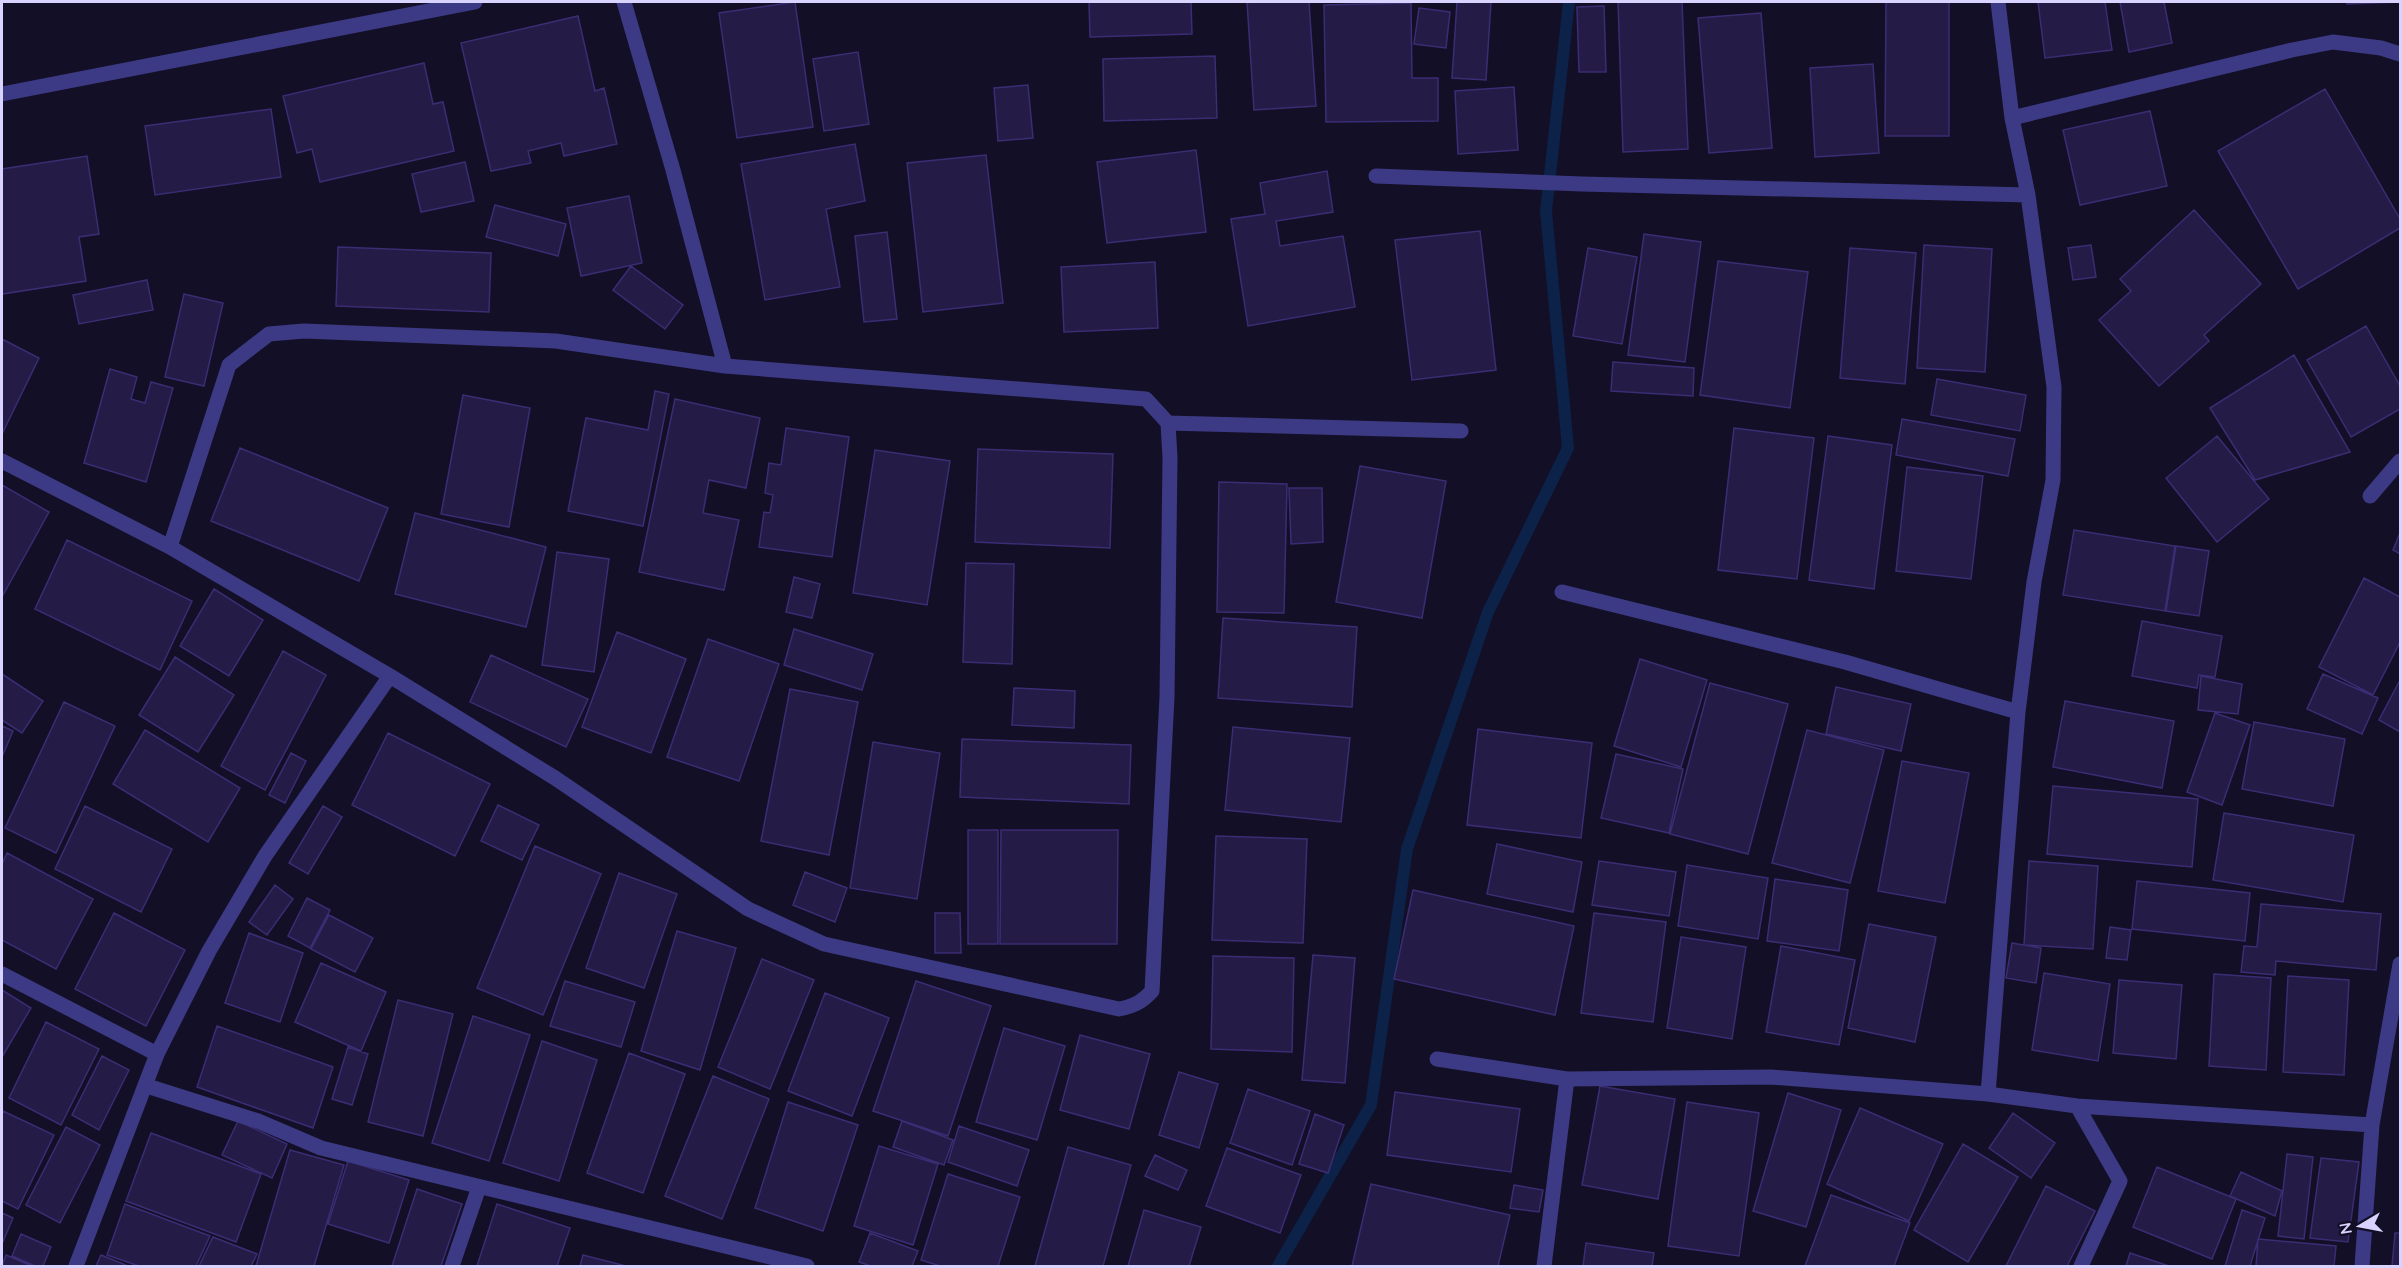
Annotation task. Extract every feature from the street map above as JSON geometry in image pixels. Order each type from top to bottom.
[{"type":"street","points":[[2,94],[475,2]]},
{"type":"street","points":[[624,2],[673,170],[725,366]]},
{"type":"street","points":[[1988,1094],[2018,712],[2034,582],[2054,480],[2054,387],[2028,195],[2012,118],[1998,2]]},
{"type":"street","points":[[2012,118],[2333,42],[2381,48],[2400,54]]},
{"type":"street","points":[[1376,176],[1582,184],[2028,195]]},
{"type":"street","points":[[2,461],[170,547],[390,676],[555,778],[748,909],[813,939],[824,944],[1119,1009],[1144,1000],[1152,991],[1167,697],[1170,458],[1168,423],[1146,399],[725,366],[556,341],[304,331],[268,334],[229,365],[170,547]]},
{"type":"street","points":[[1168,423],[1461,431]]},
{"type":"street","points":[[2370,496],[2400,461]]},
{"type":"street","points":[[1562,592],[1845,662],[2018,712]]},
{"type":"street","points":[[76,1266],[147,1086],[157,1054],[208,951],[266,856],[390,676]]},
{"type":"street","points":[[2362,1266],[2373,1125],[2400,964]]},
{"type":"street","points":[[2,974],[157,1054]]},
{"type":"street","points":[[1437,1059],[1567,1079],[1771,1077],[1988,1094],[2077,1106],[2373,1125]]},
{"type":"street","points":[[1544,1266],[1567,1079]]},
{"type":"street","points":[[147,1086],[258,1121],[321,1148],[807,1266]]},
{"type":"street","points":[[2077,1106],[2120,1181],[2081,1266]]},
{"type":"street","points":[[452,1266],[479,1187]]},
{"type":"building","points":[[795,2],[813,127],[737,138],[719,13]]},
{"type":"building","points":[[1089,2],[1191,2],[1192,34],[1090,37]]},
{"type":"building","points":[[1247,2],[1309,2],[1316,106],[1254,110]]},
{"type":"building","points":[[1457,2],[1491,2],[1486,80],[1452,78]]},
{"type":"building","points":[[1618,2],[1682,2],[1688,149],[1623,152]]},
{"type":"building","points":[[1886,2],[1949,2],[1949,136],[1885,136]]},
{"type":"building","points":[[2038,2],[2105,2],[2112,50],[2045,58]]},
{"type":"building","points":[[2120,2],[2164,2],[2172,43],[2129,52]]},
{"type":"building","points":[[2347,2],[2400,2],[2347,4]]},
{"type":"building","points":[[1411,3],[1412,78],[1438,78],[1438,121],[1326,122],[1324,5]]},
{"type":"building","points":[[1604,6],[1606,72],[1579,72],[1577,7]]},
{"type":"building","points":[[1419,8],[1450,12],[1446,48],[1414,44]]},
{"type":"building","points":[[1761,13],[1772,148],[1709,153],[1698,18]]},
{"type":"building","points":[[578,16],[595,91],[604,88],[617,144],[564,156],[561,143],[528,151],[531,163],[491,171],[461,43]]},
{"type":"building","points":[[858,52],[869,124],[824,131],[813,59]]},
{"type":"building","points":[[1215,56],[1217,118],[1104,121],[1103,59]]},
{"type":"building","points":[[424,63],[433,104],[443,102],[454,151],[320,182],[312,149],[297,153],[283,96]]},
{"type":"building","points":[[1873,64],[1879,153],[1815,157],[1810,68]]},
{"type":"building","points":[[1028,85],[1033,138],[998,141],[994,88]]},
{"type":"building","points":[[1514,87],[1518,150],[1458,154],[1455,91]]},
{"type":"building","points":[[2325,89],[2400,219],[2400,228],[2298,289],[2218,151]]},
{"type":"building","points":[[271,109],[281,177],[155,195],[145,126]]},
{"type":"building","points":[[2150,111],[2167,186],[2080,205],[2063,130]]},
{"type":"building","points":[[855,144],[865,201],[826,209],[840,287],[765,300],[741,164]]},
{"type":"building","points":[[1196,150],[1206,232],[1107,243],[1097,162]]},
{"type":"building","points":[[986,155],[1003,303],[923,312],[907,163]]},
{"type":"building","points":[[87,156],[99,234],[79,237],[86,281],[2,294],[2,169]]},
{"type":"building","points":[[465,162],[474,201],[421,212],[412,174]]},
{"type":"building","points":[[1327,171],[1333,212],[1276,221],[1280,246],[1343,236],[1355,307],[1248,326],[1231,219],[1265,214],[1260,183]]},
{"type":"building","points":[[629,196],[642,263],[581,276],[567,208]]},
{"type":"building","points":[[495,205],[566,224],[558,256],[486,237]]},
{"type":"building","points":[[2194,210],[2261,284],[2204,335],[2209,341],[2159,386],[2099,320],[2131,291],[2120,279]]},
{"type":"building","points":[[1480,231],[1496,370],[1412,380],[1395,240]]},
{"type":"building","points":[[887,232],[897,319],[864,322],[855,236]]},
{"type":"building","points":[[1644,234],[1701,242],[1685,362],[1628,355]]},
{"type":"building","points":[[1924,245],[1992,249],[1985,372],[1917,368]]},
{"type":"building","points":[[2091,245],[2096,277],[2073,280],[2068,248]]},
{"type":"building","points":[[338,247],[491,253],[489,312],[336,306]]},
{"type":"building","points":[[1588,248],[1637,257],[1622,344],[1573,336]]},
{"type":"building","points":[[1850,248],[1916,253],[1905,384],[1840,378]]},
{"type":"building","points":[[1718,261],[1808,272],[1790,408],[1700,395]]},
{"type":"building","points":[[1155,262],[1158,328],[1064,332],[1061,267]]},
{"type":"building","points":[[631,266],[683,305],[665,329],[613,290]]},
{"type":"building","points":[[147,280],[153,310],[79,324],[73,295]]},
{"type":"building","points":[[184,294],[223,303],[204,386],[165,377]]},
{"type":"building","points":[[2366,326],[2400,386],[2400,409],[2351,437],[2307,360]]},
{"type":"building","points":[[2,339],[39,358],[2,434]]},
{"type":"building","points":[[2294,355],[2350,452],[2255,480],[2210,408]]},
{"type":"building","points":[[1613,362],[1694,368],[1693,396],[1611,391]]},
{"type":"building","points":[[110,369],[137,377],[131,399],[145,403],[151,382],[173,388],[146,482],[84,463]]},
{"type":"building","points":[[1937,379],[2026,395],[2020,431],[1931,415]]},
{"type":"building","points":[[655,391],[669,394],[643,526],[568,511],[586,418],[648,430]]},
{"type":"building","points":[[463,395],[530,408],[509,527],[441,514]]},
{"type":"building","points":[[675,399],[760,418],[746,488],[709,480],[703,513],[739,520],[724,590],[639,572]]},
{"type":"building","points":[[1902,419],[2015,439],[2008,476],[1896,455]]},
{"type":"building","points":[[786,428],[849,437],[832,557],[759,547],[764,512],[770,513],[773,495],[765,493],[769,463],[781,465]]},
{"type":"building","points":[[1734,428],[1814,438],[1797,579],[1718,570]]},
{"type":"building","points":[[1828,436],[1892,445],[1874,589],[1809,580]]},
{"type":"building","points":[[2217,436],[2269,499],[2217,542],[2166,478]]},
{"type":"building","points":[[240,448],[388,508],[359,581],[211,521]]},
{"type":"building","points":[[978,449],[1113,454],[1110,548],[975,542]]},
{"type":"building","points":[[875,450],[950,461],[927,605],[853,593]]},
{"type":"building","points":[[1360,466],[1446,481],[1422,618],[1336,602]]},
{"type":"building","points":[[1907,467],[1983,476],[1971,579],[1896,571]]},
{"type":"building","points":[[1219,482],[1287,484],[1284,613],[1217,612]]},
{"type":"building","points":[[2,485],[49,512],[2,597]]},
{"type":"building","points":[[1289,488],[1322,488],[1323,542],[1291,544]]},
{"type":"building","points":[[415,513],[546,547],[526,627],[395,594]]},
{"type":"building","points":[[2074,530],[2175,546],[2165,611],[2063,595]]},
{"type":"building","points":[[2400,533],[2400,554],[2393,550]]},
{"type":"building","points":[[67,540],[192,601],[160,670],[35,609]]},
{"type":"building","points":[[2176,546],[2209,551],[2199,616],[2166,611]]},
{"type":"building","points":[[557,552],[609,559],[594,672],[542,665]]},
{"type":"building","points":[[966,563],[1014,564],[1012,664],[963,662]]},
{"type":"building","points":[[794,577],[820,584],[812,618],[786,612]]},
{"type":"building","points":[[2364,578],[2400,597],[2400,642],[2373,695],[2319,667]]},
{"type":"building","points":[[214,589],[263,620],[229,676],[180,646]]},
{"type":"building","points":[[1223,618],[1357,627],[1352,707],[1218,698]]},
{"type":"building","points":[[2142,621],[2222,636],[2215,677],[2199,675],[2197,688],[2132,676]]},
{"type":"building","points":[[794,629],[873,654],[862,690],[784,665]]},
{"type":"building","points":[[617,632],[686,659],[651,753],[582,727]]},
{"type":"building","points":[[708,639],[779,664],[739,781],[667,757]]},
{"type":"building","points":[[283,651],[326,675],[265,790],[221,766]]},
{"type":"building","points":[[491,655],[588,699],[566,747],[470,702]]},
{"type":"building","points":[[175,657],[234,695],[198,752],[139,715]]},
{"type":"building","points":[[1640,659],[1707,680],[1681,767],[1614,746]]},
{"type":"building","points":[[2,674],[43,701],[22,733],[2,720]]},
{"type":"building","points":[[2323,674],[2378,698],[2362,734],[2307,709]]},
{"type":"building","points":[[2201,676],[2242,684],[2238,714],[2198,710]]},
{"type":"building","points":[[2400,680],[2400,732],[2379,720]]},
{"type":"building","points":[[1710,683],[1788,704],[1748,854],[1670,834]]},
{"type":"building","points":[[1836,687],[1911,704],[1901,751],[1826,734]]},
{"type":"building","points":[[1014,688],[1075,691],[1074,728],[1012,725]]},
{"type":"building","points":[[790,689],[858,702],[829,855],[761,841]]},
{"type":"building","points":[[2065,701],[2174,721],[2162,788],[2053,767]]},
{"type":"building","points":[[64,702],[115,726],[56,853],[5,828]]},
{"type":"building","points":[[2215,713],[2250,725],[2222,805],[2187,792]]},
{"type":"building","points":[[2254,722],[2345,739],[2333,806],[2242,789]]},
{"type":"building","points":[[2,726],[13,731],[2,757]]},
{"type":"building","points":[[1233,727],[1350,738],[1341,822],[1225,810]]},
{"type":"building","points":[[1478,729],[1592,743],[1581,838],[1467,825]]},
{"type":"building","points":[[145,730],[240,788],[208,842],[113,784]]},
{"type":"building","points":[[1807,730],[1884,750],[1850,883],[1772,863]]},
{"type":"building","points":[[388,733],[490,784],[455,856],[352,805]]},
{"type":"building","points":[[962,739],[1131,745],[1129,804],[960,797]]},
{"type":"building","points":[[873,742],[940,753],[917,899],[850,888]]},
{"type":"building","points":[[291,753],[306,761],[285,803],[269,795]]},
{"type":"building","points":[[1616,754],[1683,769],[1669,833],[1601,818]]},
{"type":"building","points":[[1902,761],[1969,773],[1945,903],[1878,891]]},
{"type":"building","points":[[2053,786],[2198,799],[2192,867],[2047,854]]},
{"type":"building","points":[[498,805],[539,825],[522,860],[481,841]]},
{"type":"building","points":[[85,806],[172,849],[141,912],[55,869]]},
{"type":"building","points":[[323,806],[342,817],[308,874],[289,863]]},
{"type":"building","points":[[2224,813],[2354,835],[2343,902],[2213,880]]},
{"type":"building","points":[[968,830],[998,830],[998,944],[968,944]]},
{"type":"building","points":[[1001,830],[1118,830],[1117,944],[1000,944]]},
{"type":"building","points":[[1216,836],[1307,839],[1303,943],[1212,940]]},
{"type":"building","points":[[1497,844],[1582,862],[1573,912],[1487,894]]},
{"type":"building","points":[[535,846],[601,874],[543,1015],[477,988]]},
{"type":"building","points":[[7,853],[93,899],[56,969],[2,940],[2,864]]},
{"type":"building","points":[[1599,861],[1676,872],[1669,916],[1592,905]]},
{"type":"building","points":[[2029,861],[2098,866],[2093,949],[2024,945]]},
{"type":"building","points":[[1687,865],[1768,878],[1758,939],[1678,926]]},
{"type":"building","points":[[805,872],[847,888],[835,922],[793,905]]},
{"type":"building","points":[[619,873],[677,894],[644,988],[586,968]]},
{"type":"building","points":[[1775,879],[1848,890],[1839,951],[1767,941]]},
{"type":"building","points":[[2137,881],[2250,893],[2245,941],[2132,929]]},
{"type":"building","points":[[275,885],[293,899],[267,935],[249,922]]},
{"type":"building","points":[[1413,890],[1574,926],[1555,1015],[1394,979]]},
{"type":"building","points":[[307,898],[330,910],[310,948],[288,936]]},
{"type":"building","points":[[2261,904],[2381,914],[2376,970],[2276,961],[2275,975],[2241,972],[2244,946],[2257,947]]},
{"type":"building","points":[[114,913],[185,950],[146,1026],[75,989]]},
{"type":"building","points":[[935,913],[960,913],[961,953],[935,953]]},
{"type":"building","points":[[1594,913],[1666,922],[1653,1022],[1581,1013]]},
{"type":"building","points":[[329,915],[373,938],[355,972],[311,949]]},
{"type":"building","points":[[1869,924],[1936,937],[1915,1042],[1848,1028]]},
{"type":"building","points":[[2110,927],[2131,930],[2127,960],[2106,958]]},
{"type":"building","points":[[677,931],[736,948],[700,1070],[641,1051]]},
{"type":"building","points":[[249,933],[303,953],[280,1022],[225,1003]]},
{"type":"building","points":[[1681,937],[1746,947],[1732,1039],[1667,1028]]},
{"type":"building","points":[[2012,943],[2041,948],[2036,983],[2006,978]]},
{"type":"building","points":[[1781,946],[1855,960],[1839,1045],[1766,1032]]},
{"type":"building","points":[[1313,955],[1355,958],[1345,1083],[1302,1080]]},
{"type":"building","points":[[1213,956],[1294,958],[1292,1052],[1211,1049]]},
{"type":"building","points":[[762,959],[814,980],[770,1089],[718,1067]]},
{"type":"building","points":[[321,963],[386,992],[361,1051],[295,1022]]},
{"type":"building","points":[[2044,973],[2110,984],[2098,1061],[2032,1050]]},
{"type":"building","points":[[2214,974],[2271,978],[2266,1070],[2209,1066]]},
{"type":"building","points":[[2288,976],[2349,980],[2344,1075],[2283,1072]]},
{"type":"building","points":[[2119,980],[2182,985],[2176,1059],[2113,1053]]},
{"type":"building","points":[[565,981],[635,1002],[621,1047],[550,1026]]},
{"type":"building","points":[[916,981],[991,1006],[948,1136],[873,1111]]},
{"type":"building","points":[[2,990],[31,1008],[2,1057]]},
{"type":"building","points":[[825,993],[889,1018],[852,1116],[788,1091]]},
{"type":"building","points":[[398,1000],[453,1014],[423,1136],[368,1122]]},
{"type":"building","points":[[473,1016],[530,1035],[489,1161],[432,1143]]},
{"type":"building","points":[[46,1022],[99,1049],[61,1125],[9,1098]]},
{"type":"building","points":[[217,1026],[333,1067],[313,1128],[197,1087]]},
{"type":"building","points":[[1004,1028],[1065,1046],[1037,1140],[976,1122]]},
{"type":"building","points":[[1080,1035],[1150,1054],[1129,1129],[1060,1110]]},
{"type":"building","points":[[542,1041],[597,1060],[559,1181],[503,1163]]},
{"type":"building","points":[[348,1047],[368,1054],[352,1105],[332,1099]]},
{"type":"building","points":[[629,1053],[685,1074],[643,1193],[587,1173]]},
{"type":"building","points":[[102,1056],[129,1070],[99,1130],[72,1115]]},
{"type":"building","points":[[1179,1072],[1218,1084],[1199,1148],[1159,1135]]},
{"type":"building","points":[[713,1076],[769,1099],[722,1219],[665,1196]]},
{"type":"building","points":[[1600,1086],[1675,1099],[1658,1199],[1582,1185]]},
{"type":"building","points":[[1248,1089],[1310,1111],[1292,1165],[1230,1143]]},
{"type":"building","points":[[1395,1092],[1520,1109],[1511,1172],[1387,1155]]},
{"type":"building","points":[[1788,1093],[1841,1110],[1806,1227],[1753,1211]]},
{"type":"building","points":[[788,1102],[858,1125],[823,1231],[755,1208]]},
{"type":"building","points":[[1687,1102],[1759,1113],[1739,1256],[1668,1246]]},
{"type":"building","points":[[1860,1108],[1943,1144],[1909,1221],[1827,1184]]},
{"type":"building","points":[[3,1111],[54,1135],[18,1209],[2,1201]]},
{"type":"building","points":[[2013,1113],[2055,1143],[2031,1178],[1989,1148]]},
{"type":"building","points":[[1315,1114],[1344,1125],[1328,1173],[1299,1164]]},
{"type":"building","points":[[238,1121],[287,1144],[272,1178],[222,1155]]},
{"type":"building","points":[[902,1121],[953,1140],[944,1165],[893,1147]]},
{"type":"building","points":[[959,1126],[1029,1150],[1017,1186],[948,1162]]},
{"type":"building","points":[[66,1127],[100,1145],[60,1223],[26,1205]]},
{"type":"building","points":[[151,1133],[261,1174],[236,1242],[126,1201]]},
{"type":"building","points":[[1963,1144],[2018,1177],[1968,1262],[1914,1230]]},
{"type":"building","points":[[879,1146],[938,1164],[913,1245],[854,1226]]},
{"type":"building","points":[[1068,1147],[1131,1165],[1103,1266],[1035,1266]]},
{"type":"building","points":[[1227,1148],[1301,1175],[1280,1233],[1206,1206]]},
{"type":"building","points":[[290,1150],[344,1165],[314,1266],[256,1266]]},
{"type":"building","points":[[2287,1154],[2313,1157],[2304,1239],[2278,1236]]},
{"type":"building","points":[[1155,1155],[1187,1170],[1178,1190],[1145,1176]]},
{"type":"building","points":[[2321,1158],[2359,1162],[2348,1242],[2310,1238]]},
{"type":"building","points":[[348,1161],[409,1180],[389,1243],[328,1224]]},
{"type":"building","points":[[2157,1167],[2236,1199],[2212,1259],[2133,1227]]},
{"type":"building","points":[[2241,1172],[2282,1191],[2275,1216],[2230,1196]]},
{"type":"building","points":[[948,1174],[1020,1197],[998,1266],[940,1266],[921,1260]]},
{"type":"building","points":[[1371,1184],[1510,1215],[1498,1266],[1352,1266]]},
{"type":"building","points":[[1514,1185],[1543,1190],[1539,1212],[1510,1208]]},
{"type":"building","points":[[2046,1186],[2095,1211],[2067,1266],[2006,1266]]},
{"type":"building","points":[[417,1189],[462,1204],[441,1266],[392,1266]]},
{"type":"building","points":[[1831,1195],[1910,1223],[1894,1266],[1805,1266]]},
{"type":"building","points":[[125,1204],[210,1236],[196,1266],[139,1266],[107,1255]]},
{"type":"building","points":[[497,1204],[570,1228],[557,1266],[477,1266]]},
{"type":"building","points":[[1144,1210],[1201,1227],[1189,1266],[1128,1266]]},
{"type":"building","points":[[2242,1210],[2265,1218],[2250,1266],[2225,1266]]},
{"type":"building","points":[[2,1213],[13,1218],[2,1244]]},
{"type":"building","points":[[870,1233],[918,1251],[912,1266],[871,1266],[859,1262]]},
{"type":"building","points":[[2395,1233],[2400,1233],[2400,1266],[2392,1266]]},
{"type":"building","points":[[21,1234],[51,1247],[43,1266],[35,1266],[12,1256]]},
{"type":"building","points":[[213,1237],[257,1254],[251,1266],[199,1266]]},
{"type":"building","points":[[2258,1239],[2336,1246],[2334,1266],[2256,1266]]},
{"type":"building","points":[[1586,1243],[1654,1253],[1652,1266],[1583,1266]]},
{"type":"building","points":[[2130,1253],[2169,1266],[2126,1266]]},
{"type":"building","points":[[6,1255],[32,1266],[2,1266]]},
{"type":"building","points":[[101,1255],[128,1266],[96,1266]]},
{"type":"building","points":[[583,1255],[626,1266],[580,1266]]},
{"type":"waterway","points":[[1278,1266],[1371,1105],[1407,849],[1488,612],[1568,448],[1546,211],[1569,2]]}]
